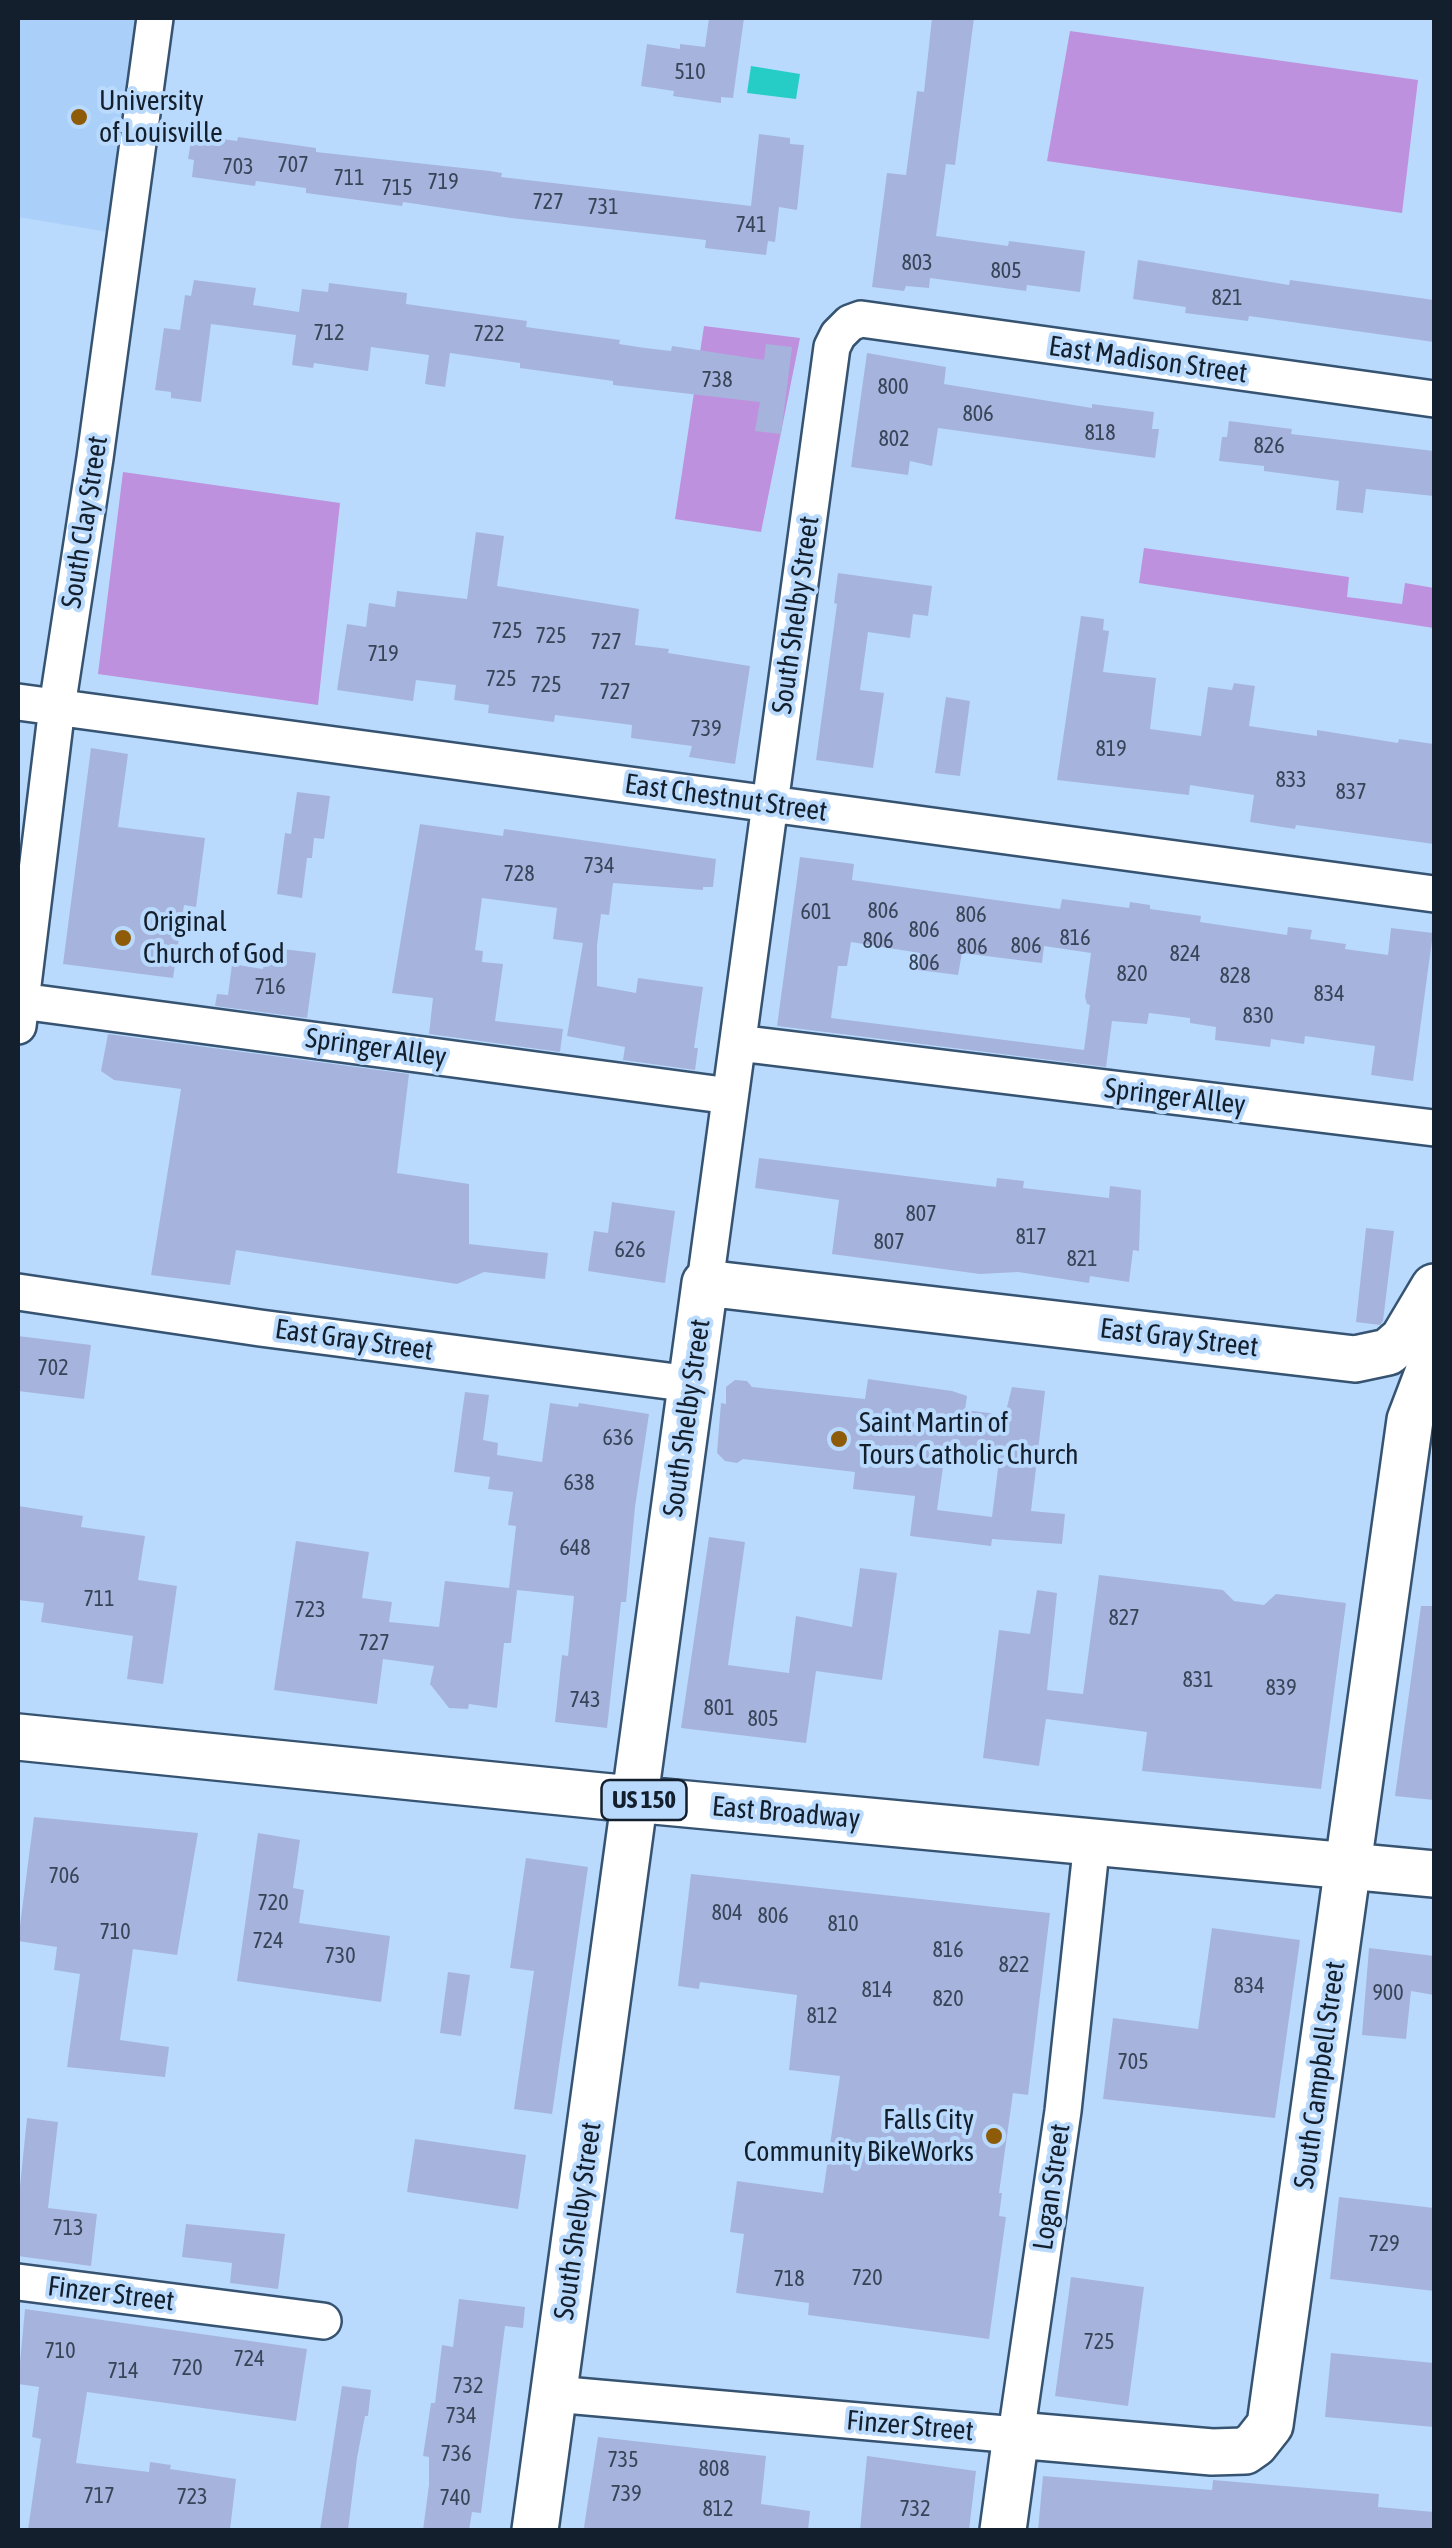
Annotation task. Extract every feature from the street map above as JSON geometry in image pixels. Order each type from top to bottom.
[{"type":"main road","name":"East Gray Street","points":[[705,1282],[1354,1359]]},
{"type":"main road","name":"South Shelby Street","points":[[535,2530],[705,1282]]},
{"type":"main road","points":[[1354,1359],[1388,1352],[1404,1339],[1434,1287]]},
{"type":"main road","name":"South Campbell Street","points":[[1354,1359],[1380,1371],[1390,1392],[1352,1678],[1370,1708]]},
{"type":"main road","name":"South Campbell Street","points":[[1261,2438],[1270,2425],[1276,2400],[1410,1420],[1432,1364]]},
{"type":"main road","name":"East Broadway","points":[[18,1737],[1434,1874]]},
{"type":"main road","name":"Finzer Street","points":[[1016,2435],[1212,2452],[1245,2451],[1261,2438]]},
{"type":"main road","name":"Logan Street","points":[[1003,2530],[1016,2435]]},
{"type":"street","name":"South Clay Street","points":[[19,1014],[57,707],[155,18]]},
{"type":"street","name":"East Madison Street","points":[[861,319],[1434,400]]},
{"type":"street","name":"South Shelby Street","points":[[705,1282],[832,347],[850,323],[861,319]]},
{"type":"street","name":"East Chestnut Street","points":[[18,702],[1434,894]]},
{"type":"street","name":"Springer Alley","points":[[19,1014],[730,1096]]},
{"type":"street","name":"Springer Alley","points":[[738,1043],[1434,1128]]},
{"type":"street","name":"East Gray Street","points":[[18,1292],[691,1384]]},
{"type":"street","name":"Logan Street","points":[[1016,2435],[1063,2111],[1092,1842]]},
{"type":"street","name":"Finzer Street","points":[[18,2282],[323,2321]]},
{"type":"street","name":"Finzer Street","points":[[554,2394],[1016,2435]]},
{"type":"shaded area","name":"University of Louisville","points":[[18,18],[155,18],[126,235],[18,217]]},
{"type":"shaded area","points":[[1070,31],[1418,80],[1402,213],[1047,161]]},
{"type":"shaded area","points":[[751,66],[800,74],[796,99],[747,93]]},
{"type":"shaded area","points":[[704,326],[800,338],[761,532],[675,519]]},
{"type":"shaded area","points":[[123,472],[340,503],[318,705],[98,674]]},
{"type":"shaded area","points":[[1144,548],[1349,577],[1347,597],[1402,604],[1405,583],[1434,588],[1434,628],[1139,583]]},
{"type":"building","points":[[709,18],[744,18],[733,98],[721,97],[721,103],[673,96],[674,91],[641,86],[647,44],[680,49],[680,44],[705,47]]},
{"type":"building","points":[[932,18],[974,18],[955,165],[946,164],[936,236],[1085,251],[1080,292],[1027,285],[1026,291],[930,278],[929,288],[906,286],[904,291],[872,287],[887,173],[906,175],[917,91],[924,92]]},
{"type":"building","points":[[759,134],[790,138],[790,144],[804,145],[797,210],[779,207],[775,242],[768,241],[766,255],[705,248],[706,240],[403,202],[402,206],[306,193],[306,188],[256,181],[255,186],[192,177],[194,160],[188,159],[192,135],[237,141],[238,137],[316,148],[316,152],[490,171],[502,173],[501,177],[751,206]]},
{"type":"building","points":[[1138,260],[1289,285],[1290,280],[1434,300],[1434,342],[1249,316],[1248,321],[1185,313],[1186,307],[1133,299]]},
{"type":"building","points":[[194,280],[256,288],[253,305],[299,312],[302,289],[328,292],[329,283],[407,293],[406,304],[527,321],[526,327],[620,340],[619,344],[645,348],[671,351],[672,346],[764,360],[766,344],[792,347],[781,434],[755,431],[760,402],[613,385],[613,381],[450,353],[445,387],[425,384],[429,355],[371,347],[368,371],[314,363],[313,368],[292,365],[296,335],[211,324],[201,402],[171,398],[171,392],[155,390],[164,328],[180,330],[185,295],[191,296]]},
{"type":"building","points":[[867,353],[946,367],[944,384],[1092,408],[1092,404],[1154,412],[1152,429],[1159,429],[1155,458],[938,428],[932,466],[910,461],[908,475],[851,467]]},
{"type":"building","points":[[1229,421],[1292,429],[1291,434],[1434,451],[1434,496],[1366,489],[1363,513],[1336,510],[1339,481],[1219,461]]},
{"type":"building","points":[[476,532],[504,536],[497,586],[639,609],[635,645],[750,666],[735,764],[689,757],[692,746],[631,738],[632,725],[555,715],[554,722],[488,713],[489,705],[454,700],[456,685],[416,680],[413,701],[337,690],[347,624],[366,627],[369,603],[395,607],[397,591],[467,599]]},
{"type":"building","points":[[838,573],[932,586],[928,616],[913,614],[910,638],[868,632],[860,690],[884,693],[873,768],[816,760]]},
{"type":"building","points":[[1081,616],[1104,619],[1103,630],[1109,631],[1103,672],[1156,678],[1150,729],[1201,736],[1208,687],[1232,690],[1234,683],[1255,686],[1249,726],[1317,736],[1317,730],[1398,743],[1399,739],[1434,744],[1434,844],[1250,822],[1254,795],[1190,785],[1189,795],[1057,780]]},
{"type":"building","points":[[946,697],[970,701],[960,776],[935,773]]},
{"type":"building","points":[[91,748],[128,754],[118,827],[205,838],[196,907],[184,905],[173,978],[63,964]]},
{"type":"building","points":[[297,792],[330,796],[324,839],[314,838],[312,858],[307,858],[302,898],[277,894],[285,833],[291,834]]},
{"type":"building","points":[[420,824],[503,836],[504,829],[716,859],[713,887],[703,890],[613,883],[609,915],[601,914],[597,945],[597,986],[636,993],[638,978],[703,987],[694,1048],[698,1048],[695,1070],[623,1060],[625,1047],[567,1036],[583,943],[553,939],[557,908],[482,898],[475,950],[483,951],[482,962],[503,964],[495,1021],[563,1029],[560,1052],[429,1034],[433,998],[392,993]]},
{"type":"building","points":[[800,857],[854,864],[852,880],[1060,909],[1062,899],[1129,908],[1130,902],[1201,916],[1200,922],[1287,935],[1288,927],[1312,930],[1310,939],[1388,955],[1391,928],[1433,933],[1413,1081],[1371,1075],[1375,1046],[1305,1036],[1304,1044],[1271,1039],[1270,1047],[1215,1040],[1216,1027],[1190,1023],[1190,1018],[1149,1013],[1147,1024],[1112,1021],[1106,1067],[777,1026]],"holes":[[[851,942],[920,953],[918,970],[958,975],[962,953],[1042,963],[1044,946],[1091,953],[1084,1050],[831,1018],[838,966],[847,966]]]},
{"type":"building","points":[[266,947],[316,953],[307,1018],[215,1006],[217,994],[228,995],[232,964],[263,969]]},
{"type":"building","points":[[108,1034],[409,1074],[397,1173],[469,1184],[469,1244],[548,1253],[545,1279],[484,1272],[457,1284],[236,1250],[230,1285],[151,1275],[181,1089],[114,1080],[101,1071]]},
{"type":"building","points":[[759,1158],[996,1187],[997,1178],[1024,1181],[1023,1188],[1109,1198],[1110,1186],[1141,1190],[1139,1251],[1133,1250],[1129,1282],[1090,1276],[1089,1283],[1018,1272],[980,1274],[832,1254],[839,1200],[755,1188]]},
{"type":"building","points":[[612,1202],[675,1211],[665,1283],[588,1271],[594,1231],[608,1233]]},
{"type":"building","points":[[1366,1228],[1394,1231],[1380,1325],[1356,1322]]},
{"type":"building","points":[[18,1336],[91,1345],[84,1399],[18,1391]]},
{"type":"building","name":"Saint Martin of Tours Catholic Church","points":[[868,1379],[952,1391],[967,1396],[965,1410],[1005,1415],[1012,1387],[1045,1391],[1031,1511],[1065,1514],[1062,1544],[992,1539],[991,1546],[910,1536],[915,1496],[853,1489],[855,1472],[743,1459],[737,1463],[725,1461],[717,1453],[721,1403],[726,1404],[726,1387],[735,1380],[747,1381],[752,1387],[865,1399]],"holes":[[[958,1454],[999,1461],[992,1517],[937,1510],[943,1467]]]},
{"type":"building","points":[[465,1392],[489,1395],[483,1440],[498,1443],[497,1455],[542,1462],[550,1403],[578,1407],[579,1403],[649,1414],[607,1728],[555,1722],[562,1655],[568,1656],[574,1596],[517,1590],[511,1643],[504,1643],[497,1708],[469,1704],[468,1709],[449,1708],[430,1684],[434,1666],[383,1659],[377,1704],[274,1690],[296,1541],[369,1552],[362,1598],[392,1602],[389,1622],[439,1627],[445,1581],[509,1588],[516,1526],[508,1525],[513,1492],[488,1489],[490,1477],[454,1472]]},
{"type":"building","points":[[18,1506],[83,1516],[81,1527],[145,1536],[138,1580],[177,1586],[163,1684],[127,1679],[133,1636],[41,1622],[44,1603],[18,1600]]},
{"type":"building","points":[[709,1537],[745,1542],[728,1665],[789,1673],[796,1616],[852,1627],[860,1568],[897,1573],[882,1680],[816,1671],[806,1743],[681,1728]]},
{"type":"building","points":[[1099,1575],[1223,1590],[1234,1601],[1264,1605],[1276,1594],[1346,1603],[1321,1789],[1142,1771],[1147,1732],[1046,1719],[1039,1766],[983,1758],[999,1630],[1030,1634],[1037,1590],[1057,1593],[1047,1690],[1083,1694]]},
{"type":"building","points":[[1421,1606],[1434,1606],[1434,1800],[1395,1796]]},
{"type":"building","points":[[34,1817],[198,1833],[177,1955],[133,1949],[120,2040],[169,2047],[165,2077],[67,2067],[80,1974],[54,1970],[57,1947],[18,1941]]},
{"type":"building","points":[[258,1833],[300,1840],[293,1888],[304,1890],[299,1923],[390,1936],[381,2002],[237,1981]]},
{"type":"building","points":[[526,1858],[588,1867],[552,2114],[514,2109],[534,1971],[510,1968]]},
{"type":"building","points":[[691,1874],[1050,1913],[1028,2095],[1013,2093],[999,2193],[999,2216],[1006,2217],[989,2339],[808,2315],[809,2303],[736,2293],[744,2234],[730,2232],[737,2181],[823,2193],[840,2076],[789,2070],[797,1995],[700,1982],[699,1989],[678,1986]]},
{"type":"building","points":[[1212,1928],[1300,1940],[1275,2118],[1103,2099],[1113,2018],[1198,2029]]},
{"type":"building","points":[[1369,1948],[1434,1956],[1434,1995],[1411,1991],[1406,2039],[1362,2035]]},
{"type":"building","points":[[448,1972],[470,1975],[461,2036],[440,2033]]},
{"type":"building","points":[[27,2118],[58,2122],[48,2208],[97,2214],[91,2266],[18,2256],[18,2206]]},
{"type":"building","points":[[415,2139],[526,2155],[518,2209],[407,2192]]},
{"type":"building","points":[[1339,2197],[1434,2208],[1434,2291],[1330,2279]]},
{"type":"building","points":[[186,2224],[285,2234],[278,2289],[230,2283],[232,2263],[182,2257]]},
{"type":"building","points":[[1071,2277],[1144,2287],[1128,2406],[1055,2396]]},
{"type":"building","points":[[459,2299],[525,2307],[523,2328],[505,2326],[481,2513],[472,2512],[469,2530],[423,2530],[429,2457],[423,2456],[431,2403],[435,2403],[442,2345],[453,2347]]},
{"type":"building","points":[[25,2309],[307,2349],[296,2421],[87,2392],[76,2463],[149,2472],[150,2462],[236,2479],[230,2530],[28,2530],[41,2439],[32,2437],[39,2387],[18,2384]]},
{"type":"building","points":[[1331,2353],[1434,2363],[1434,2427],[1325,2417]]},
{"type":"building","points":[[342,2386],[371,2390],[368,2416],[357,2458],[348,2530],[320,2530]]},
{"type":"building","points":[[598,2437],[766,2456],[761,2504],[810,2511],[808,2530],[586,2530]]},
{"type":"building","points":[[867,2456],[976,2471],[969,2530],[860,2530]]},
{"type":"building","points":[[1043,2476],[1212,2490],[1213,2480],[1379,2494],[1378,2507],[1434,2512],[1434,2530],[1038,2530]]},
{"type":"place","name":"University of Louisville","points":[[79,117]]},
{"type":"place","name":"Original Church of God","points":[[123,938]]},
{"type":"place","name":"Saint Martin of Tours Catholic Church","points":[[839,1439]]},
{"type":"place","name":"Falls City Community BikeWorks","points":[[994,2136]]}]
